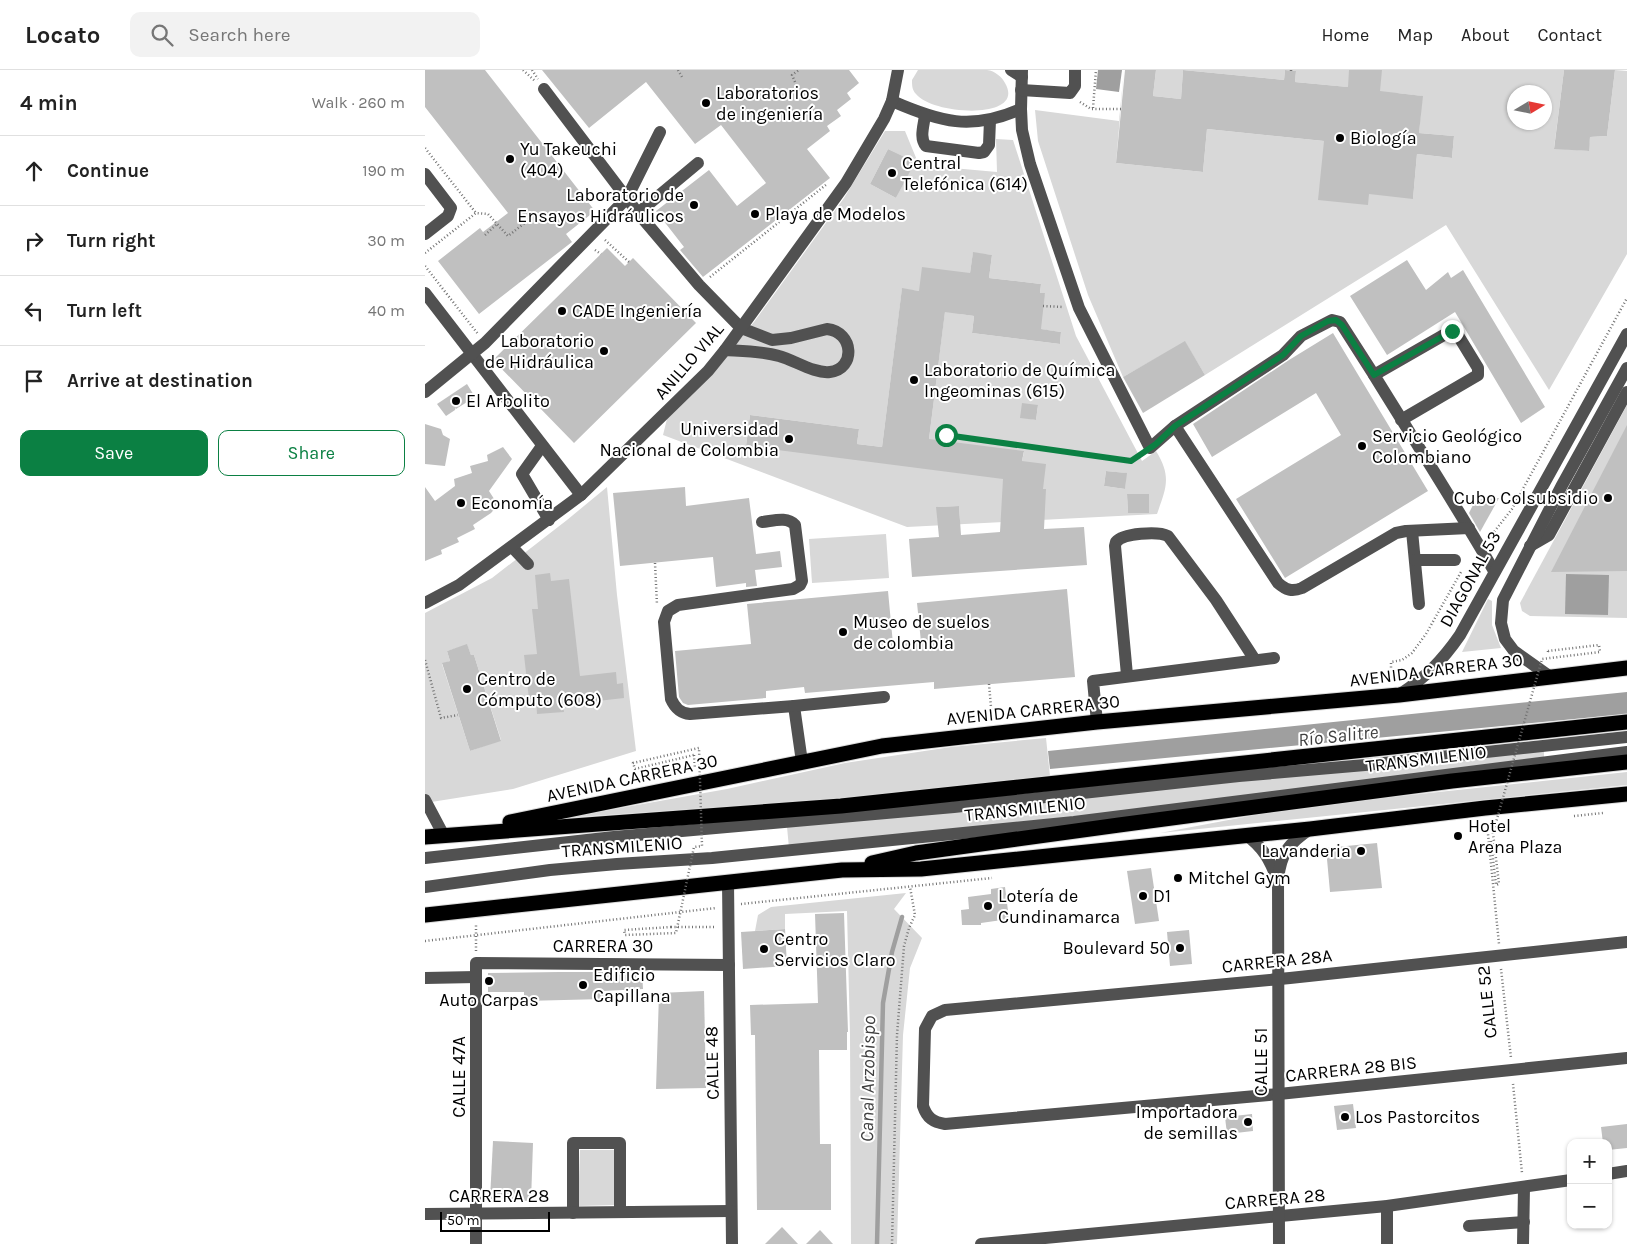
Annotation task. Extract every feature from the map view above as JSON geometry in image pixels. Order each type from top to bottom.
[{"type":"highway","name":"AVENIDA CARRERA 30","points":[[425,837],[882,746],[1097,722],[1399,695],[1627,668]]},
{"type":"highway","name":"AVENIDA CARRERA 30","points":[[446,834],[841,806],[1627,722]]},
{"type":"highway","points":[[842,870],[916,853],[1119,825],[1461,780],[1627,762]]},
{"type":"highway","points":[[425,915],[842,870],[921,868],[1310,829],[1485,808],[1627,794]]},
{"type":"street","name":"ANILLO VIAL","points":[[425,603],[459,585],[581,495],[691,390],[725,350],[846,183],[884,119],[892,101],[898,70]]},
{"type":"street","points":[[1011,70],[1022,73],[1022,130],[1029,164],[1079,308],[1151,448],[1175,426],[1283,355],[1301,336],[1332,320],[1336,320],[1342,325],[1374,375],[1494,571]]},
{"type":"street","points":[[1021,90],[1070,93],[1075,86],[1075,70]]},
{"type":"street","points":[[544,89],[637,213],[699,286],[741,328],[772,340],[791,338],[827,329],[833,330],[841,334],[846,342],[848,354],[847,360],[838,369],[823,372],[776,355],[725,350]]},
{"type":"street","points":[[892,101],[925,115],[963,122],[990,120],[1021,109]]},
{"type":"street","points":[[925,115],[922,138],[926,146],[979,153],[984,152],[989,145],[990,120]]},
{"type":"street","points":[[425,392],[485,343],[627,198],[660,132]]},
{"type":"street","points":[[637,213],[698,163]]},
{"type":"street","points":[[425,174],[451,208],[448,216],[425,234]]},
{"type":"street","points":[[425,294],[581,495]]},
{"type":"street","points":[[1374,375],[1449,332],[1452,331],[1458,334],[1478,368],[1478,375],[1401,420]]},
{"type":"street","name":"DIAGONAL 53","points":[[1399,695],[1433,670],[1447,655],[1460,635],[1627,334]]},
{"type":"street","name":"DIAGONAL 53","points":[[1549,676],[1515,651],[1505,639],[1502,630],[1501,612],[1503,600],[1528,548],[1566,490],[1608,413],[1627,368]]},
{"type":"street","points":[[1608,413],[1627,392]]},
{"type":"street","points":[[1175,426],[1283,587],[1296,590],[1302,588],[1393,534],[1403,531],[1469,528]]},
{"type":"street","points":[[542,446],[522,474],[549,520]]},
{"type":"street","points":[[762,522],[788,520],[795,525],[802,581],[797,588],[793,589],[677,606],[668,611],[664,622],[673,705],[678,710],[690,714],[884,697]]},
{"type":"street","points":[[1411,531],[1419,604]]},
{"type":"street","points":[[1127,676],[1115,546],[1116,542],[1123,537],[1157,533],[1168,536],[1216,600],[1255,660]]},
{"type":"street","points":[[512,547],[528,564]]},
{"type":"street","points":[[1415,560],[1459,565]]},
{"type":"street","points":[[1097,722],[1093,681],[1273,658]]},
{"type":"street","points":[[794,706],[802,762]]},
{"type":"street","name":"TRANSMILENIO","points":[[425,858],[613,837],[897,813],[1627,737]]},
{"type":"street","name":"TRANSMILENIO","points":[[425,887],[550,870],[722,857],[1074,822],[1627,752]]},
{"type":"street","points":[[425,800],[446,834]]},
{"type":"street","name":"CALLE 51","points":[[1279,1244],[1277,879],[1282,859],[1288,846],[1310,829]]},
{"type":"street","name":"CALLE 51","points":[[1246,835],[1263,849],[1277,879]]},
{"type":"street","name":"CALLE 48","points":[[728,882],[732,1244]]},
{"type":"street","name":"CARRERA 28A","points":[[930,1119],[923,1106],[925,1029],[932,1016],[945,1010],[1278,979],[1627,942]]},
{"type":"street","name":"CARRERA 30","points":[[476,963],[729,965]]},
{"type":"street","name":"CALLE 47A","points":[[476,963],[476,1244]]},
{"type":"street","points":[[425,978],[476,977]]},
{"type":"street","name":"CARRERA 28 BIS","points":[[930,1119],[937,1123],[945,1124],[1279,1094],[1627,1058]]},
{"type":"street","name":"CARRERA 28","points":[[573,1213],[573,1143],[620,1143],[620,1212]]},
{"type":"street","points":[[1612,1173],[1627,1171]]},
{"type":"street","name":"CARRERA 28","points":[[981,1244],[1387,1206],[1523,1182],[1567,1180]]},
{"type":"street","points":[[1523,1182],[1523,1244]]},
{"type":"street","points":[[1387,1206],[1387,1244]]},
{"type":"street","name":"CARRERA 28","points":[[425,1214],[731,1212]]},
{"type":"street","points":[[1469,1226],[1523,1222]]},
{"type":"path","points":[[678,70],[682,77]]},
{"type":"path","points":[[795,82],[792,75],[799,70]]},
{"type":"path","points":[[1093,109],[1096,70]]},
{"type":"path","points":[[1070,93],[1085,106],[1093,109],[1121,109]]},
{"type":"path","points":[[425,148],[476,213]]},
{"type":"path","points":[[703,282],[829,182],[846,183]]},
{"type":"path","points":[[425,253],[476,213],[488,214],[508,236],[525,222]]},
{"type":"path","points":[[485,235],[497,224]]},
{"type":"path","points":[[595,231],[629,262]]},
{"type":"path","points":[[425,266],[485,343]]},
{"type":"path","points":[[1481,548],[1512,509],[1627,298]]},
{"type":"path","points":[[1043,306],[1079,308]]},
{"type":"path","points":[[946,435],[1131,461],[1151,448]]},
{"type":"path","points":[[655,562],[657,608]]},
{"type":"path","points":[[1391,671],[1391,662],[1402,660],[1413,653],[1426,634],[1459,565]]},
{"type":"path","points":[[1489,841],[1495,885],[1499,884],[1493,833],[1543,659],[1600,652],[1599,645],[1548,652]]},
{"type":"path","points":[[425,660],[441,718],[458,715]]},
{"type":"path","points":[[989,684],[993,733]]},
{"type":"path","points":[[694,756],[635,769],[633,763],[699,748],[702,846],[694,847],[675,933],[625,935],[624,930],[671,927],[728,927]]},
{"type":"path","name":"CALLE 52","points":[[1487,824],[1523,1182]]},
{"type":"path","points":[[892,1244],[897,1035],[900,992],[904,946],[915,915],[910,887]]},
{"type":"path","points":[[476,909],[476,963]]},
{"type":"path","points":[[425,941],[707,909]]},
{"type":"shaded area","points":[[918,70],[987,70],[998,75],[1004,81],[1008,95],[1003,104],[991,109],[975,111],[957,110],[940,106],[925,101],[914,91],[912,80]]},
{"type":"shaded area","points":[[1124,70],[1116,163],[1203,172],[1207,129],[1324,141],[1373,151],[1413,199],[1417,154],[1452,158],[1454,136],[1419,133],[1422,96],[1397,93],[1393,139],[1379,90],[1295,82],[1296,71],[1285,70],[1564,70],[1554,148],[1588,151],[1590,137],[1607,136],[1615,70],[1627,71],[1627,254],[1549,390],[1446,225],[1205,375],[1185,342],[1123,377],[1088,295],[1038,141],[1035,110],[1119,121]]},
{"type":"shaded area","points":[[1156,70],[1183,70],[1181,99],[1153,96]]},
{"type":"shaded area","points":[[1183,70],[1285,70],[1284,80]]},
{"type":"shaded area","points":[[885,131],[905,131],[919,165],[997,172],[996,139],[1013,140],[1076,336],[1142,461],[1156,451],[1161,460],[1166,482],[1157,514],[907,527],[663,435],[667,419],[722,361],[754,322],[844,198]],"holes":[[[888,149],[914,162],[896,198],[870,184]],[[973,253],[992,255],[989,278],[1041,284],[1040,293],[1045,293],[1032,328],[1061,332],[1060,344],[972,333],[974,316],[960,314],[948,287],[927,455],[1024,452],[1022,461],[746,446],[750,415],[859,429],[857,444],[882,447],[902,289],[919,291],[970,273]],[[1038,405],[1036,420],[1021,417]],[[1106,471],[1126,473],[1125,489],[1104,486]],[[1127,494],[1149,494],[1149,513],[1128,513]],[[959,506],[960,520],[938,521],[937,507]]]},
{"type":"shaded area","points":[[1627,405],[1627,618],[1530,616],[1522,611],[1520,603]]},
{"type":"shaded area","points":[[607,487],[617,595],[636,751],[513,789],[425,803],[425,613],[492,578]],"holes":[[[467,645],[471,655],[474,655],[501,740],[470,751],[442,664],[450,661],[447,651]]]},
{"type":"shaded area","points":[[886,534],[889,578],[812,583],[809,539]]},
{"type":"shaded area","points":[[1488,599],[1492,601],[1492,625],[1501,648],[1462,652]]},
{"type":"shaded area","points":[[1046,738],[1050,776],[895,795],[564,818],[727,789],[845,763],[951,747]]},
{"type":"shaded area","points":[[1544,751],[1544,757],[1068,819],[789,848],[787,827]]},
{"type":"shaded area","points":[[1627,772],[1627,785],[1160,833],[1297,807]]},
{"type":"shaded area","points":[[906,893],[894,909],[922,938],[910,968],[903,1035],[897,1244],[851,1244],[850,1035],[847,911],[785,914],[785,929],[755,931],[758,915],[771,907]]},
{"type":"shaded area","points":[[580,1150],[614,1150],[616,1205],[578,1206]]},
{"type":"water","points":[[1098,70],[1122,70],[1119,92],[1096,89]]},
{"type":"water","points":[[1566,574],[1609,575],[1608,615],[1565,614]]},
{"type":"water","name":"Río Salitre","points":[[1627,692],[1627,714],[1050,769],[1048,751]]},
{"type":"building","name":"Yu Takeuchi (404)","points":[[425,70],[485,70],[595,211],[566,234],[572,242],[479,314],[438,261],[480,228],[483,232],[508,213],[425,107]]},
{"type":"building","points":[[542,70],[849,70],[859,83],[847,93],[851,99],[837,110],[841,116],[827,126],[830,131],[807,149],[830,178],[703,277],[680,250],[684,247],[656,211],[709,170],[737,206],[766,183],[721,125],[695,144],[646,82],[589,128]]},
{"type":"building","name":"Biología","points":[[1125,70],[1156,70],[1153,96],[1181,99],[1183,70],[1284,80],[1285,70],[1296,71],[1295,82],[1348,87],[1349,70],[1382,70],[1380,91],[1423,96],[1419,133],[1454,136],[1452,158],[1417,154],[1413,199],[1369,194],[1368,205],[1318,200],[1324,141],[1207,129],[1203,172],[1116,163]]},
{"type":"building","points":[[1564,70],[1615,70],[1607,136],[1590,137],[1589,151],[1554,149]]},
{"type":"building","name":"Central Telefónica (614)","points":[[888,149],[915,162],[896,198],[870,184]]},
{"type":"building","name":"Laboratorio de Hidráulica","points":[[607,248],[625,266],[633,258],[696,323],[574,443],[493,360]]},
{"type":"building","name":"Laboratorio de Química Ingeominas (615)","points":[[973,252],[992,255],[989,278],[1041,284],[1040,293],[1045,293],[1041,329],[1061,332],[1060,344],[972,333],[974,316],[945,312],[929,439],[1024,451],[1022,461],[1046,464],[1043,489],[1046,489],[1044,529],[1084,527],[1087,565],[912,577],[909,539],[939,537],[936,507],[959,506],[961,535],[1000,532],[1003,479],[746,446],[750,415],[859,429],[857,444],[882,447],[902,288],[919,291],[922,267],[970,273]]},
{"type":"building","points":[[1407,260],[1426,290],[1448,272],[1451,278],[1463,270],[1545,407],[1521,423],[1455,312],[1387,355],[1350,296]]},
{"type":"building","name":"Servicio Geológico Colombiano","points":[[1333,333],[1428,491],[1285,578],[1236,499],[1341,435],[1316,393],[1212,457],[1193,424]]},
{"type":"building","points":[[1185,341],[1205,375],[1143,413],[1123,377]]},
{"type":"building","name":"El Arbolito","points":[[467,384],[475,397],[456,409],[456,407],[455,410],[446,416],[437,404]]},
{"type":"building","points":[[1022,403],[1038,405],[1036,420],[1020,418]]},
{"type":"building","name":"Economía","points":[[425,424],[441,429],[443,435],[450,439],[445,466],[425,464]]},
{"type":"building","name":"Cubo Colsubsidio","points":[[1627,425],[1627,571],[1551,572]]},
{"type":"building","name":"Economía","points":[[503,447],[512,459],[489,491],[498,505],[491,513],[473,525],[475,529],[457,538],[459,542],[441,550],[442,554],[425,561],[425,487],[435,501],[455,486],[454,479],[472,473],[470,466],[488,461],[487,455]]},
{"type":"building","points":[[1106,471],[1127,473],[1125,489],[1104,486]]},
{"type":"building","points":[[685,487],[686,506],[749,498],[756,554],[780,551],[782,567],[755,570],[757,586],[746,587],[746,583],[716,587],[713,557],[620,566],[613,493]]},
{"type":"building","points":[[1127,494],[1149,494],[1149,513],[1128,513]]},
{"type":"building","points":[[1499,498],[1480,532],[1469,513],[1476,499]]},
{"type":"building","points":[[550,573],[551,581],[569,579],[580,676],[616,672],[617,684],[623,683],[624,698],[563,705],[564,712],[537,714],[536,698],[529,699],[524,655],[537,654],[532,609],[538,609],[535,575]]},
{"type":"building","points":[[1067,589],[1075,677],[934,689],[934,682],[805,693],[804,687],[766,691],[766,698],[688,705],[683,703],[679,697],[675,651],[751,644],[747,604],[888,591],[893,644],[921,642],[917,603]]},
{"type":"building","name":"Centro de Cómputo (608)","points":[[467,644],[471,655],[474,655],[501,741],[470,751],[442,663],[450,661],[447,651]]},
{"type":"building","points":[[1377,843],[1382,888],[1330,892],[1326,848]]},
{"type":"building","name":"D1","points":[[1151,868],[1159,921],[1135,924],[1127,871]]},
{"type":"building","name":"Lotería de Cundinamarca","points":[[1005,887],[1009,919],[981,923],[981,925],[962,925],[961,910],[969,909],[968,897],[991,894],[991,889]]},
{"type":"building","points":[[844,913],[847,1050],[819,1050],[820,1144],[831,1144],[831,1210],[757,1210],[755,1035],[751,1035],[750,1005],[818,1003],[815,914]]},
{"type":"building","name":"Centro Servicios Claro","points":[[785,929],[787,966],[743,969],[741,932]]},
{"type":"building","name":"Boulevard 50","points":[[1189,930],[1192,964],[1170,966],[1167,932]]},
{"type":"building","points":[[603,972],[603,974],[642,972],[643,989],[603,991],[604,999],[524,1001],[524,992],[488,992],[488,973]]},
{"type":"building","points":[[704,991],[706,1088],[656,1089],[659,993]]},
{"type":"building","name":"Los Pastorcitos","points":[[1353,1104],[1356,1128],[1337,1130],[1334,1106]]},
{"type":"building","points":[[1252,1114],[1253,1131],[1227,1134],[1225,1117]]},
{"type":"building","points":[[1627,1124],[1627,1148],[1612,1150],[1612,1139],[1602,1139],[1601,1127]]},
{"type":"building","points":[[493,1141],[533,1143],[531,1201],[490,1199]]},
{"type":"building","points":[[782,1227],[798,1244],[765,1244]]},
{"type":"building","points":[[820,1230],[833,1244],[806,1244]]},
{"type":"waterway","name":"Canal Arzobispo","points":[[877,1244],[883,1003],[892,952],[902,917]]},
{"type":"place","name":"Laboratorios de ingeniería","points":[[706,103]]},
{"type":"place","name":"Biología","points":[[1340,138]]},
{"type":"place","name":"Yu Takeuchi (404)","points":[[510,159]]},
{"type":"place","name":"Central Telefónica (614)","points":[[892,173]]},
{"type":"place","name":"Laboratorio de Ensayos Hidráulicos","points":[[694,205]]},
{"type":"place","name":"Playa de Modelos","points":[[755,214]]},
{"type":"place","name":"CADE Ingeniería","points":[[562,311]]},
{"type":"place","name":"Laboratorio de Hidráulica","points":[[604,351]]},
{"type":"place","name":"Laboratorio de Química Ingeominas (615)","points":[[914,380]]},
{"type":"place","name":"El Arbolito","points":[[456,401]]},
{"type":"place","name":"Universidad Nacional de Colombia","points":[[789,439]]},
{"type":"place","name":"Servicio Geológico Colombiano","points":[[1362,446]]},
{"type":"place","name":"Cubo Colsubsidio","points":[[1608,498]]},
{"type":"place","name":"Economía","points":[[461,503]]},
{"type":"place","name":"Museo de suelos de colombia","points":[[843,632]]},
{"type":"place","name":"Centro de Cómputo (608)","points":[[467,689]]},
{"type":"place","name":"Hotel Arena Plaza","points":[[1458,836]]},
{"type":"place","name":"Lavanderia","points":[[1361,851]]},
{"type":"place","name":"Mitchel Gym","points":[[1178,878]]},
{"type":"place","name":"D1","points":[[1143,896]]},
{"type":"place","name":"Lotería de Cundinamarca","points":[[988,906]]},
{"type":"place","name":"Boulevard 50","points":[[1180,948]]},
{"type":"place","name":"Centro Servicios Claro","points":[[764,949]]},
{"type":"place","name":"Auto Carpas","points":[[489,981]]},
{"type":"place","name":"Edificio Capillana","points":[[583,985]]},
{"type":"place","name":"Los Pastorcitos","points":[[1345,1117]]},
{"type":"place","name":"Importadora de semillas","points":[[1248,1122]]},
{"type":"route","points":[[946,435],[1131,461],[1156,444],[1175,426],[1283,355],[1301,336],[1328,321],[1336,320],[1340,322],[1374,375],[1452,331]]}]
